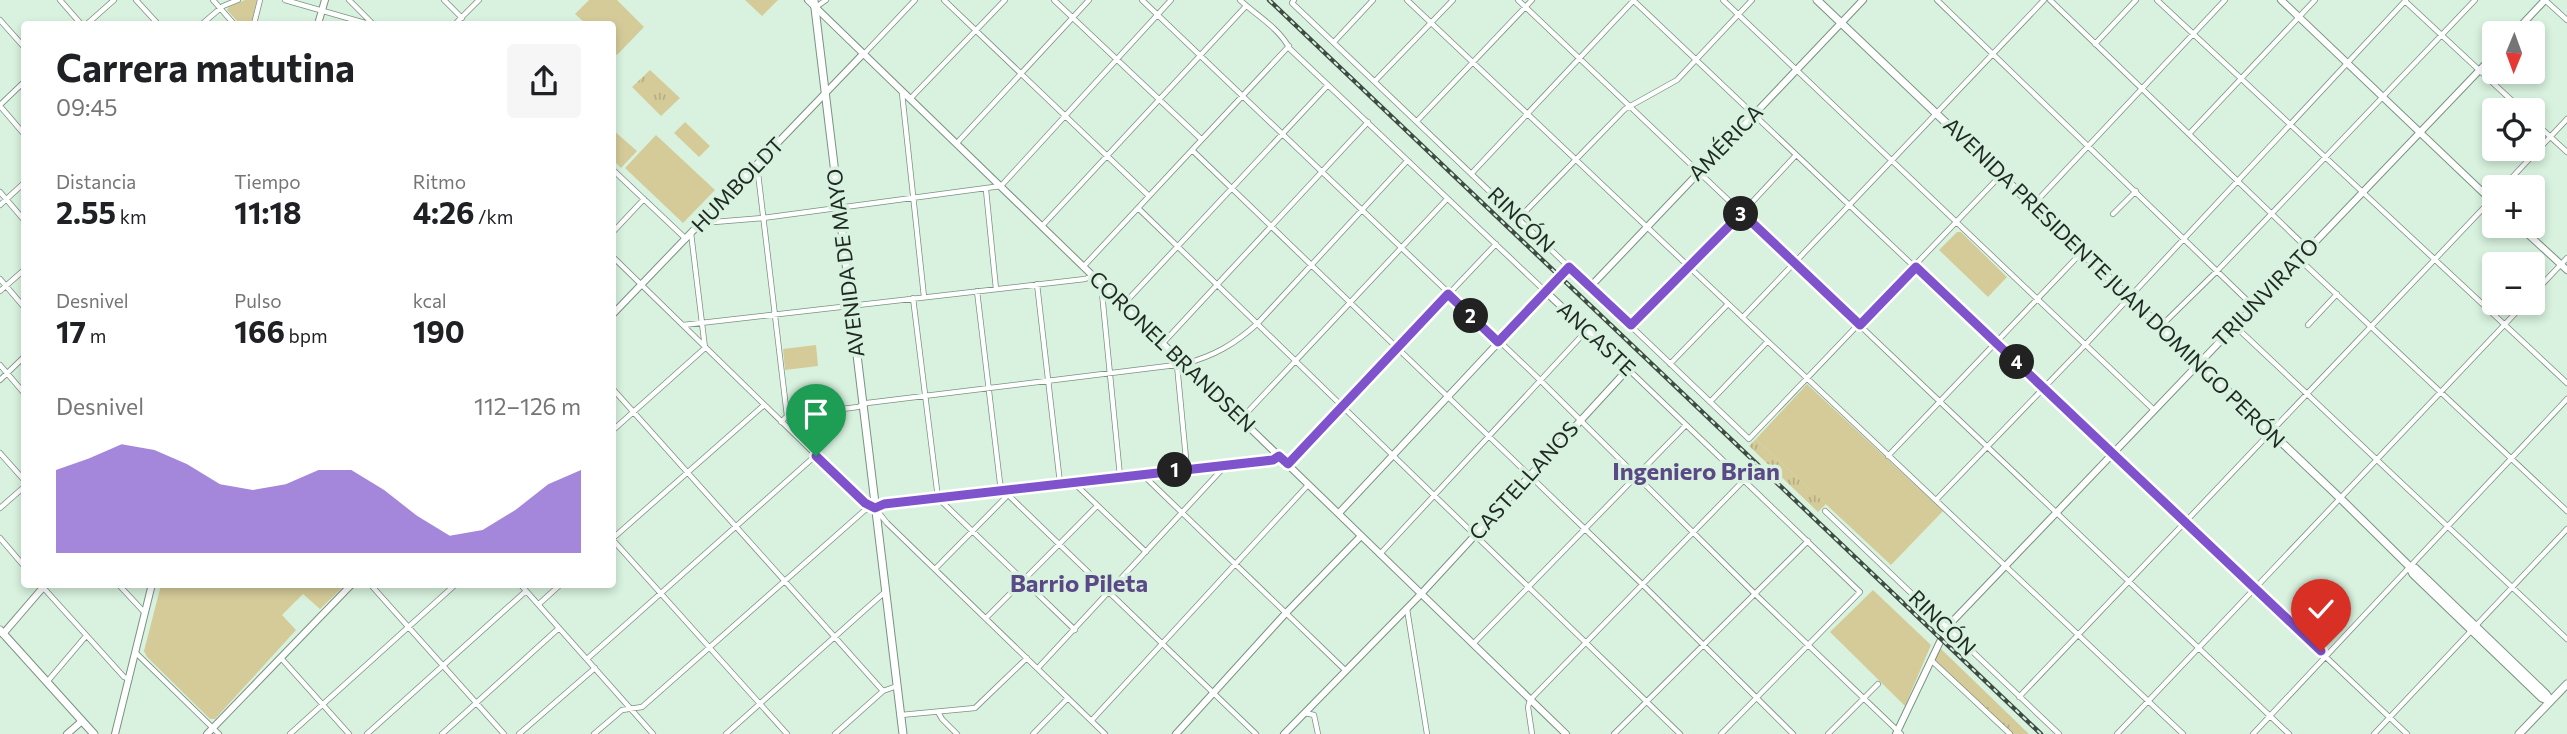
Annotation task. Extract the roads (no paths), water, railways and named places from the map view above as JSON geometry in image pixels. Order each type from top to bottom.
[{"type":"main road","name":"AVENIDA PRESIDENTE JUAN DOMINGO PERÓN","points":[[1817,0],[2409,566],[2416,568],[2474,628],[2546,694],[2550,701]]},
{"type":"main road","name":"AVENIDA DE MAYO","points":[[814,4],[903,734]]},
{"type":"main road","points":[[1,634],[93,734]]},
{"type":"main road","points":[[2522,731],[2567,684]]},
{"type":"street","points":[[60,0],[78,21]]},
{"type":"street","points":[[90,21],[114,0]]},
{"type":"street","points":[[136,0],[155,21]]},
{"type":"street","points":[[213,0],[231,21]]},
{"type":"street","points":[[205,21],[220,8],[238,0]]},
{"type":"street","points":[[255,21],[260,0]]},
{"type":"street","points":[[285,0],[361,21]]},
{"type":"street","points":[[319,21],[325,0]]},
{"type":"street","points":[[349,0],[370,21]]},
{"type":"street","points":[[443,0],[462,18]]},
{"type":"street","points":[[458,21],[479,0]]},
{"type":"street","name":"CORONEL BRANDSEN","points":[[807,0],[1163,343],[1180,365],[1241,419],[1566,734]]},
{"type":"street","points":[[814,4],[826,0]]},
{"type":"street","points":[[863,54],[915,0]]},
{"type":"street","points":[[944,0],[1149,196]]},
{"type":"street","points":[[910,99],[1005,0]]},
{"type":"street","points":[[1054,0],[1201,139]]},
{"type":"street","points":[[957,144],[1089,0]]},
{"type":"street","points":[[1142,0],[1540,380],[1898,733]]},
{"type":"street","points":[[702,223],[763,218],[1001,186],[1171,0]]},
{"type":"street","name":"ANCASTE","points":[[1240,0],[1286,39],[1289,46],[1328,85],[1860,592],[1810,645]]},
{"type":"street","points":[[1334,42],[1373,0]]},
{"type":"street","points":[[1407,0],[2183,734]]},
{"type":"street","points":[[1375,81],[1452,0]]},
{"type":"street","points":[[1518,0],[2289,734]]},
{"type":"street","points":[[1417,121],[1532,0]]},
{"type":"street","points":[[1472,173],[1634,0],[2407,734]]},
{"type":"street","points":[[1723,0],[2154,410]]},
{"type":"street","points":[[1519,218],[1630,105],[1674,82],[1752,0]]},
{"type":"street","name":"AMÉRICA","points":[[1590,287],[1863,0]]},
{"type":"street","points":[[1937,0],[2253,306]]},
{"type":"street","points":[[1743,317],[2044,0]]},
{"type":"street","points":[[2050,0],[2308,249]]},
{"type":"street","points":[[2095,44],[2136,0]]},
{"type":"street","points":[[2157,0],[2567,383]]},
{"type":"street","points":[[2033,205],[2225,0]]},
{"type":"street","points":[[2281,0],[2482,190]]},
{"type":"street","points":[[2189,134],[2315,0]]},
{"type":"street","points":[[1936,500],[2086,344],[2405,0],[2509,98]]},
{"type":"street","points":[[2160,327],[2326,158],[2475,0]]},
{"type":"street","points":[[2525,21],[2545,0],[2567,20]]},
{"type":"street","name":"RINCÓN","points":[[1293,1],[1749,439],[1808,379]]},
{"type":"street","points":[[1042,226],[1247,6]]},
{"type":"street","points":[[0,20],[21,44]]},
{"type":"street","points":[[1083,267],[1289,46]]},
{"type":"street","name":"HUMBOLDT","points":[[616,311],[863,54]]},
{"type":"street","name":"TRIUNVIRATO","points":[[1898,733],[1947,627],[2482,67]]},
{"type":"street","points":[[21,85],[0,106],[21,130]]},
{"type":"street","points":[[1123,306],[1328,85]]},
{"type":"street","points":[[902,92],[924,297]]},
{"type":"street","points":[[2514,175],[2567,119]]},
{"type":"street","points":[[1163,343],[1367,122]]},
{"type":"street","points":[[2545,132],[2567,152]]},
{"type":"street","points":[[1192,150],[1642,584],[1793,734]]},
{"type":"street","points":[[1631,325],[1796,155]]},
{"type":"street","points":[[781,422],[787,416],[925,394],[1180,365],[1224,350],[1258,323],[1407,161]]},
{"type":"street","points":[[757,165],[787,416]]},
{"type":"street","points":[[616,173],[644,200],[689,236],[705,348]]},
{"type":"street","points":[[1808,379],[2001,175]]},
{"type":"street","points":[[0,205],[21,186]]},
{"type":"street","points":[[986,190],[996,289]]},
{"type":"street","points":[[2113,214],[2136,191]]},
{"type":"street","points":[[0,192],[21,216]]},
{"type":"street","points":[[1241,419],[1447,199]]},
{"type":"street","points":[[616,229],[644,200]]},
{"type":"street","points":[[1139,209],[1680,734]]},
{"type":"street","points":[[2019,697],[2482,211]]},
{"type":"street","points":[[2532,238],[2567,270]]},
{"type":"street","points":[[1288,464],[1496,244]]},
{"type":"street","points":[[1888,456],[2081,252]]},
{"type":"street","points":[[2545,281],[2567,258]]},
{"type":"street","points":[[2298,259],[2567,511]]},
{"type":"street","points":[[616,261],[865,503],[875,508],[887,523],[1105,734]]},
{"type":"street","points":[[1339,513],[1569,267]]},
{"type":"street","points":[[0,291],[21,273]]},
{"type":"street","points":[[682,326],[1093,276]]},
{"type":"street","points":[[0,279],[21,304]]},
{"type":"street","points":[[1037,284],[1060,483]]},
{"type":"street","points":[[1103,286],[1121,476]]},
{"type":"street","points":[[977,291],[987,387],[1003,490],[1256,734]]},
{"type":"street","points":[[2308,325],[2337,294]]},
{"type":"street","points":[[913,298],[939,499],[1075,629]]},
{"type":"street","points":[[1670,364],[1728,303]]},
{"type":"street","points":[[2117,734],[2514,315]]},
{"type":"street","points":[[2234,326],[2567,639]]},
{"type":"street","points":[[1380,554],[1587,330]]},
{"type":"street","points":[[1710,402],[1767,342]]},
{"type":"street","points":[[616,427],[705,348]]},
{"type":"street","points":[[0,380],[21,361]]},
{"type":"street","points":[[0,365],[21,389]]},
{"type":"street","points":[[1180,365],[1187,469]]},
{"type":"street","name":"CASTELLANOS","points":[[1284,734],[1407,609],[1628,369]]},
{"type":"street","points":[[616,393],[883,691]]},
{"type":"street","points":[[2253,734],[2567,399]]},
{"type":"street","points":[[616,535],[763,405]]},
{"type":"street","points":[[1473,644],[1686,425]]},
{"type":"street","points":[[0,453],[21,477]]},
{"type":"street","points":[[587,659],[816,456]]},
{"type":"street","points":[[594,734],[619,712],[642,707],[865,510],[884,504],[1273,460],[1279,456]]},
{"type":"street","points":[[1038,668],[1227,464]]},
{"type":"street","points":[[1142,474],[1346,671]]},
{"type":"street","points":[[1532,734],[1528,707],[1530,700],[1744,480]]},
{"type":"street","points":[[1072,481],[1146,552]]},
{"type":"street","points":[[1092,720],[1308,485]]},
{"type":"street","points":[[0,508],[21,490]]},
{"type":"street","points":[[935,569],[1007,495]]},
{"type":"street","points":[[986,618],[1097,506]]},
{"type":"street","name":"RINCÓN","points":[[1825,511],[2059,734]]},
{"type":"street","points":[[2374,734],[2567,529]]},
{"type":"street","points":[[1176,734],[1285,614],[1361,536]]},
{"type":"street","points":[[0,538],[21,562]]},
{"type":"street","points":[[1614,734],[1808,541]]},
{"type":"street","points":[[616,544],[787,734]]},
{"type":"street","points":[[1,634],[41,588]]},
{"type":"street","points":[[45,588],[86,636],[124,677],[129,679]]},
{"type":"street","points":[[122,588],[145,612]]},
{"type":"street","points":[[115,734],[151,588]]},
{"type":"street","points":[[207,734],[348,588]]},
{"type":"street","points":[[374,588],[504,734]]},
{"type":"street","points":[[290,734],[452,588]]},
{"type":"street","points":[[523,588],[653,734]]},
{"type":"street","points":[[539,604],[557,588]]},
{"type":"street","points":[[367,734],[526,591]]},
{"type":"street","points":[[726,734],[886,591]]},
{"type":"street","points":[[1407,609],[1427,734]]},
{"type":"street","points":[[442,734],[559,628]]},
{"type":"street","points":[[47,682],[86,636]]},
{"type":"street","points":[[1721,734],[1810,645]]},
{"type":"street","points":[[136,653],[219,734]]},
{"type":"street","points":[[281,658],[349,734]]},
{"type":"street","points":[[901,715],[978,707],[1027,658]]},
{"type":"street","points":[[1930,659],[2010,734]]},
{"type":"street","points":[[519,734],[595,668]]},
{"type":"street","points":[[1828,734],[1878,684]]},
{"type":"street","points":[[835,734],[883,691],[897,686]]},
{"type":"street","points":[[1033,734],[1068,698]]},
{"type":"street","points":[[938,712],[957,734]]},
{"type":"street","points":[[1304,713],[1314,715],[1318,734]]},
{"type":"street","points":[[67,734],[82,721]]},
{"type":"street","points":[[1092,734],[1098,727]]},
{"type":"street","points":[[2522,731],[2532,734]]},
{"type":"railway","points":[[1269,0],[2041,734]]},
{"type":"district","name":"Ingeniero Brian","points":[[1696,472]]},
{"type":"district","name":"Barrio Pileta","points":[[1079,584]]}]
